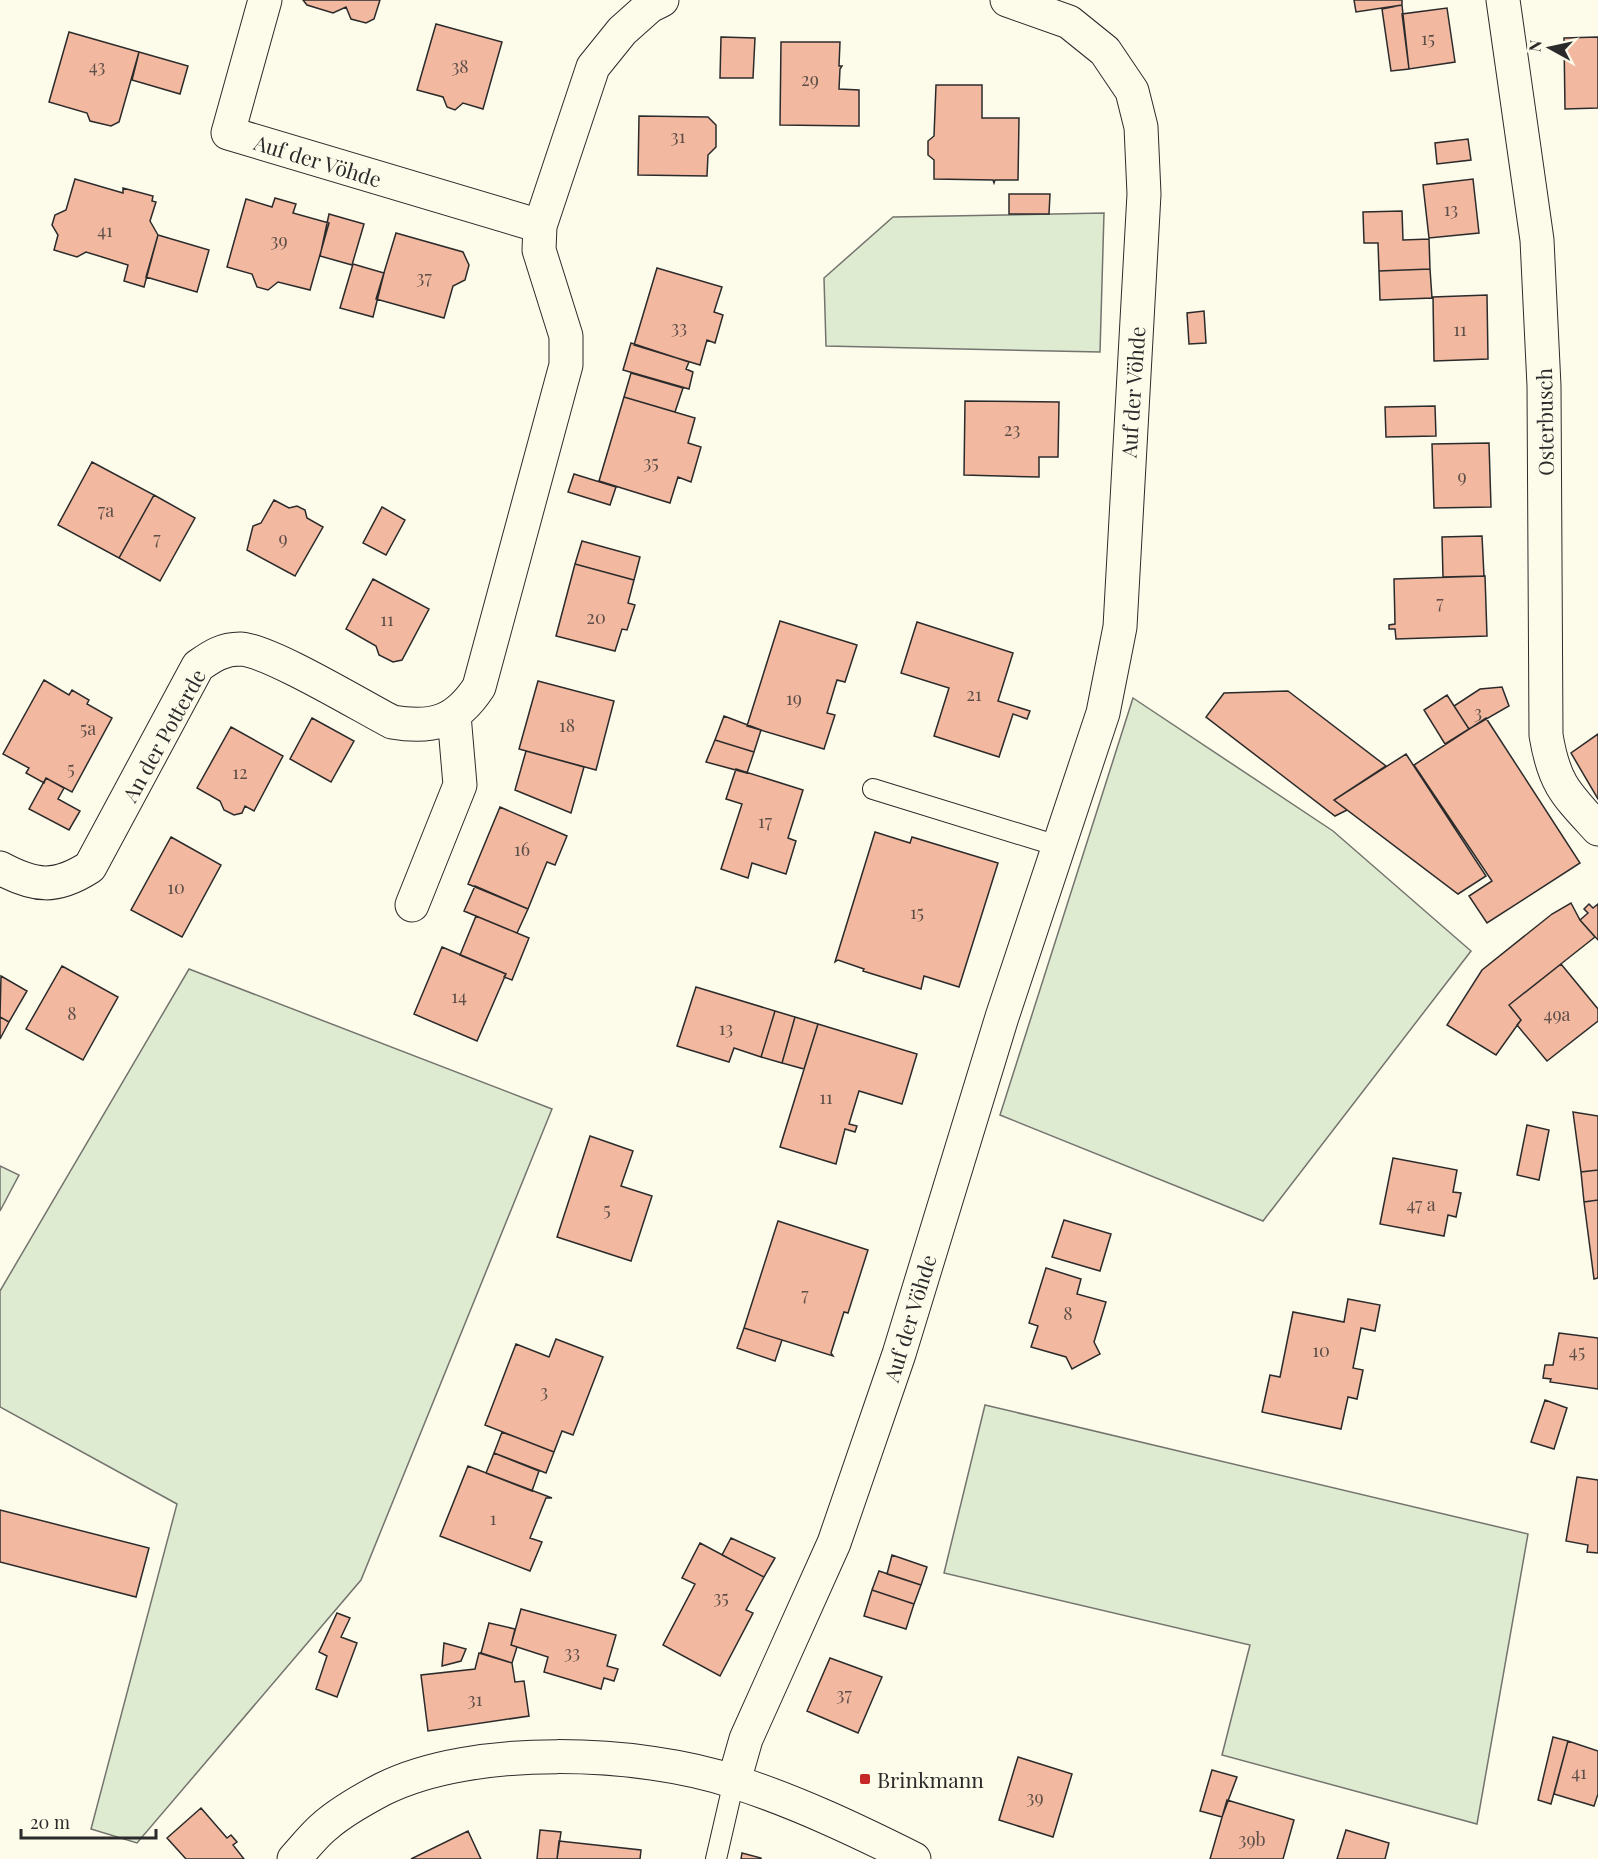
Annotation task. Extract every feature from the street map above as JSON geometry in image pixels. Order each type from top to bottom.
[{"type":"street","name":"Auf der Vöhde","points":[[265,0],[228,133],[540,225]]},
{"type":"street","points":[[540,225],[593,67],[622,30],[650,6],[663,0]]},
{"type":"street","name":"Auf der Vöhde","points":[[734,1781],[746,1739],[834,1543],[899,1354],[1002,1017],[1103,713],[1120,627],[1144,194],[1141,127],[1132,91],[1105,51],[1069,22],[1007,0]]},
{"type":"street","name":"Osterbusch","points":[[1503,0],[1538,240],[1544,386],[1546,735],[1551,766],[1565,792],[1598,829]]},
{"type":"street","name":"An der Potterde","points":[[0,868],[24,881],[48,884],[72,879],[90,867],[198,666],[217,653],[241,649],[266,656],[392,722],[414,726],[435,723],[454,715],[469,703],[479,687],[566,365],[567,336],[538,250],[540,225]]},
{"type":"street","points":[[412,905],[460,785],[454,715]]},
{"type":"street","points":[[294,1859],[326,1825],[384,1789],[448,1767],[513,1759],[582,1757],[662,1766],[734,1781],[845,1825],[914,1859]]},
{"type":"lane","points":[[873,789],[1058,846]]},
{"type":"lane","points":[[716,1859],[734,1781]]},
{"type":"green space","points":[[1104,213],[1100,352],[826,346],[824,278],[893,217]]},
{"type":"green space","points":[[1133,698],[1333,831],[1471,951],[1263,1221],[1000,1115]]},
{"type":"green space","points":[[189,969],[552,1109],[361,1580],[137,1843],[91,1829],[177,1504],[0,1407],[0,1291]]},
{"type":"green space","points":[[0,1166],[19,1175],[0,1211]]},
{"type":"green space","points":[[985,1405],[1528,1534],[1477,1824],[1222,1755],[1250,1645],[944,1573]]},
{"type":"building","points":[[303,0],[380,0],[374,19],[366,23],[351,19],[346,7],[333,13],[307,5]]},
{"type":"building","points":[[1354,0],[1402,0],[1402,5],[1356,12]]},
{"type":"building","points":[[1402,5],[1409,69],[1391,71],[1382,9]]},
{"type":"building","points":[[1447,8],[1455,62],[1409,69],[1402,14]]},
{"type":"building","points":[[436,24],[502,42],[483,109],[463,103],[455,110],[447,107],[443,97],[417,90]]},
{"type":"building","points":[[69,32],[139,52],[119,122],[111,126],[90,121],[87,113],[49,102]]},
{"type":"building","points":[[721,37],[755,38],[753,78],[720,78]]},
{"type":"building","points":[[1598,37],[1598,108],[1565,109],[1564,38]]},
{"type":"building","points":[[781,42],[840,42],[839,66],[842,66],[839,89],[859,90],[859,126],[780,125]]},
{"type":"building","points":[[139,52],[188,66],[180,94],[132,80]]},
{"type":"building","points":[[936,85],[982,85],[982,118],[1019,118],[1018,180],[995,180],[994,183],[993,180],[934,179],[934,160],[928,155],[928,141],[934,136]]},
{"type":"building","points":[[639,116],[708,117],[716,125],[716,147],[708,155],[707,176],[638,175]]},
{"type":"building","points":[[1468,139],[1471,160],[1437,164],[1435,143]]},
{"type":"building","points":[[75,179],[123,193],[123,188],[153,196],[152,201],[156,202],[150,221],[158,235],[144,287],[124,281],[128,265],[86,252],[77,257],[54,250],[58,235],[52,225],[55,215],[66,210]]},
{"type":"building","points":[[1473,179],[1479,233],[1429,238],[1423,185]]},
{"type":"building","points":[[1009,194],[1050,194],[1049,214],[1009,214]]},
{"type":"building","points":[[275,198],[296,204],[293,213],[329,223],[310,290],[278,282],[268,290],[257,287],[252,274],[227,267],[246,199],[272,207]]},
{"type":"building","points":[[1402,211],[1403,240],[1429,239],[1430,269],[1379,271],[1378,243],[1364,243],[1363,212]]},
{"type":"building","points":[[329,214],[364,224],[352,265],[320,256]]},
{"type":"building","points":[[396,233],[463,252],[469,265],[465,280],[453,286],[444,318],[376,299]]},
{"type":"building","points":[[158,235],[209,250],[197,292],[146,277]]},
{"type":"building","points":[[353,264],[384,273],[373,317],[340,308]]},
{"type":"building","points":[[657,268],[722,287],[714,312],[723,315],[715,343],[707,340],[700,365],[634,345]]},
{"type":"building","points":[[1430,269],[1432,298],[1380,300],[1379,271]]},
{"type":"building","points":[[1487,295],[1488,359],[1434,361],[1433,297]]},
{"type":"building","points":[[1204,311],[1206,343],[1189,344],[1187,313]]},
{"type":"building","points":[[631,343],[689,362],[686,369],[693,372],[689,389],[623,370]]},
{"type":"building","points":[[631,373],[683,388],[675,412],[624,397]]},
{"type":"building","points":[[624,397],[695,418],[688,443],[701,447],[691,482],[678,477],[670,503],[599,481]]},
{"type":"building","points":[[965,401],[1059,402],[1058,457],[1039,457],[1039,477],[964,475]]},
{"type":"building","points":[[1435,406],[1436,436],[1386,437],[1385,407]]},
{"type":"building","points":[[1489,443],[1491,507],[1434,508],[1432,444]]},
{"type":"building","points":[[92,462],[154,495],[119,558],[58,525]]},
{"type":"building","points":[[574,474],[616,487],[610,505],[568,492]]},
{"type":"building","points":[[154,495],[195,518],[160,581],[119,558]]},
{"type":"building","points":[[274,500],[289,508],[297,506],[305,510],[307,518],[323,527],[295,576],[247,550],[253,526],[261,523]]},
{"type":"building","points":[[382,507],[405,520],[386,555],[363,543]]},
{"type":"building","points":[[1482,536],[1484,576],[1443,577],[1442,537]]},
{"type":"building","points":[[582,541],[640,557],[634,580],[575,564]]},
{"type":"building","points":[[575,564],[634,580],[628,603],[635,605],[627,630],[622,629],[615,651],[556,636]]},
{"type":"building","points":[[1485,576],[1487,636],[1396,639],[1395,629],[1389,629],[1389,625],[1395,624],[1394,579]]},
{"type":"building","points":[[373,579],[429,609],[402,660],[393,662],[379,655],[376,646],[346,629]]},
{"type":"building","points":[[780,621],[857,645],[845,682],[837,680],[827,713],[835,715],[824,749],[747,726]]},
{"type":"building","points":[[917,622],[1013,653],[998,701],[1030,711],[1027,719],[1013,714],[999,757],[934,736],[949,688],[901,673]]},
{"type":"building","points":[[44,680],[69,695],[72,690],[89,700],[87,704],[112,718],[72,792],[46,778],[44,783],[26,773],[29,768],[3,754]]},
{"type":"building","points":[[538,681],[614,701],[596,770],[519,749]]},
{"type":"building","points":[[1502,687],[1509,706],[1469,729],[1454,706],[1480,689]]},
{"type":"building","points":[[1288,691],[1386,766],[1334,800],[1347,810],[1335,816],[1206,717],[1224,693]]},
{"type":"building","points":[[1447,695],[1469,729],[1445,744],[1424,710]]},
{"type":"building","points":[[724,716],[761,730],[754,752],[715,740]]},
{"type":"building","points":[[312,718],[354,741],[331,782],[290,759]]},
{"type":"building","points":[[1486,718],[1580,863],[1487,923],[1469,896],[1492,881],[1414,765]]},
{"type":"building","points":[[231,727],[283,756],[254,811],[245,806],[242,813],[234,815],[224,810],[220,801],[197,788]]},
{"type":"building","points":[[1598,734],[1598,799],[1571,753]]},
{"type":"building","points":[[715,740],[754,752],[747,773],[706,762]]},
{"type":"building","points":[[526,751],[584,767],[571,813],[515,790]]},
{"type":"building","points":[[1406,754],[1486,876],[1458,894],[1334,800]]},
{"type":"building","points":[[736,769],[803,790],[788,838],[796,841],[786,874],[752,863],[748,878],[721,869],[742,804],[726,799]]},
{"type":"building","points":[[46,778],[64,788],[58,799],[80,811],[69,830],[29,809]]},
{"type":"building","points":[[500,807],[567,836],[555,865],[547,862],[528,909],[468,884]]},
{"type":"building","points":[[875,832],[910,843],[912,837],[998,863],[959,987],[924,976],[921,989],[863,971],[864,969],[838,960],[835,962]]},
{"type":"building","points":[[171,837],[221,865],[182,937],[131,910]]},
{"type":"building","points":[[475,886],[528,909],[517,933],[464,911]]},
{"type":"building","points":[[1571,903],[1580,920],[1595,937],[1509,1005],[1521,1020],[1496,1055],[1447,1025],[1482,970],[1552,914]]},
{"type":"building","points":[[1589,904],[1593,908],[1598,904],[1598,940],[1580,920],[1588,913],[1584,909]]},
{"type":"building","points":[[476,916],[529,938],[512,980],[504,977],[506,974],[460,955]]},
{"type":"building","points":[[442,947],[506,974],[477,1041],[414,1014]]},
{"type":"building","points":[[1561,964],[1598,1009],[1598,1021],[1547,1061],[1517,1025],[1521,1020],[1509,1005]]},
{"type":"building","points":[[62,966],[118,997],[83,1060],[26,1029]]},
{"type":"building","points":[[1,976],[27,991],[9,1022],[0,1017]]},
{"type":"building","points":[[696,987],[775,1011],[761,1057],[734,1048],[729,1062],[677,1046]]},
{"type":"building","points":[[775,1011],[795,1017],[782,1063],[761,1057]]},
{"type":"building","points":[[0,1017],[9,1022],[0,1039]]},
{"type":"building","points":[[795,1017],[818,1024],[804,1069],[782,1063]]},
{"type":"building","points":[[818,1024],[917,1054],[902,1104],[859,1091],[849,1124],[857,1126],[855,1132],[845,1129],[836,1164],[780,1147]]},
{"type":"building","points":[[1573,1112],[1598,1116],[1598,1170],[1581,1172]]},
{"type":"building","points":[[1527,1125],[1549,1130],[1539,1180],[1517,1175]]},
{"type":"building","points":[[590,1136],[633,1151],[621,1186],[652,1196],[631,1261],[557,1237]]},
{"type":"building","points":[[1393,1158],[1457,1170],[1453,1192],[1461,1193],[1456,1217],[1448,1215],[1444,1236],[1380,1224]]},
{"type":"building","points":[[1598,1170],[1598,1200],[1584,1202],[1581,1172]]},
{"type":"building","points":[[1598,1200],[1598,1278],[1594,1279],[1584,1202]]},
{"type":"building","points":[[1064,1220],[1111,1234],[1100,1271],[1052,1257]]},
{"type":"building","points":[[778,1221],[868,1250],[848,1313],[844,1312],[831,1353],[833,1356],[744,1328]]},
{"type":"building","points":[[1046,1268],[1081,1279],[1077,1294],[1106,1302],[1094,1342],[1100,1354],[1072,1369],[1066,1357],[1031,1347],[1038,1326],[1029,1323]]},
{"type":"building","points":[[1348,1299],[1380,1305],[1375,1331],[1361,1328],[1353,1368],[1363,1370],[1357,1399],[1348,1397],[1341,1429],[1262,1412],[1270,1375],[1280,1377],[1293,1312],[1344,1322]]},
{"type":"building","points":[[744,1328],[782,1340],[775,1361],[737,1348]]},
{"type":"building","points":[[1559,1333],[1598,1338],[1598,1389],[1550,1382],[1551,1379],[1543,1378],[1545,1365],[1553,1365]]},
{"type":"building","points":[[556,1339],[603,1357],[573,1435],[562,1431],[554,1452],[485,1425],[516,1344],[549,1357]]},
{"type":"building","points":[[1545,1400],[1567,1408],[1554,1449],[1531,1442]]},
{"type":"building","points":[[502,1432],[554,1452],[546,1473],[494,1453]]},
{"type":"building","points":[[494,1453],[539,1471],[532,1491],[486,1473]]},
{"type":"building","points":[[468,1466],[552,1498],[546,1498],[530,1538],[542,1542],[530,1571],[440,1536]]},
{"type":"building","points":[[1577,1477],[1598,1480],[1598,1553],[1587,1552],[1588,1545],[1566,1541]]},
{"type":"building","points":[[0,1510],[149,1548],[136,1597],[0,1562]]},
{"type":"building","points":[[731,1538],[775,1558],[764,1577],[722,1555]]},
{"type":"building","points":[[700,1543],[764,1577],[746,1610],[753,1613],[720,1676],[663,1645],[695,1584],[682,1578]]},
{"type":"building","points":[[892,1555],[927,1567],[921,1585],[887,1574]]},
{"type":"building","points":[[879,1571],[921,1585],[914,1604],[872,1590]]},
{"type":"building","points":[[872,1590],[914,1604],[906,1629],[864,1616]]},
{"type":"building","points":[[521,1609],[616,1635],[607,1666],[618,1669],[614,1681],[604,1678],[601,1689],[544,1672],[548,1657],[511,1645]]},
{"type":"building","points":[[337,1613],[350,1618],[341,1637],[357,1643],[337,1697],[316,1689],[327,1656],[319,1652]]},
{"type":"building","points":[[489,1623],[515,1629],[511,1645],[517,1647],[512,1663],[481,1653]]},
{"type":"building","points":[[444,1643],[466,1649],[461,1661],[442,1666]]},
{"type":"building","points":[[479,1653],[512,1663],[515,1682],[524,1681],[529,1716],[428,1731],[421,1675],[475,1669]]},
{"type":"building","points":[[830,1658],[882,1677],[858,1733],[807,1711]]},
{"type":"building","points":[[1553,1737],[1568,1741],[1551,1804],[1538,1800]]},
{"type":"building","points":[[1568,1741],[1598,1751],[1598,1794],[1594,1806],[1554,1794]]},
{"type":"building","points":[[1018,1757],[1072,1774],[1053,1837],[999,1820]]},
{"type":"building","points":[[1212,1770],[1237,1777],[1222,1817],[1200,1811]]},
{"type":"building","points":[[1227,1800],[1294,1820],[1283,1859],[1210,1859]]},
{"type":"building","points":[[201,1808],[227,1838],[231,1835],[237,1842],[233,1845],[244,1859],[186,1859],[167,1838]]},
{"type":"building","points":[[540,1830],[561,1832],[557,1859],[537,1859]]},
{"type":"building","points":[[1346,1830],[1389,1843],[1385,1859],[1337,1859]]},
{"type":"building","points":[[468,1831],[481,1859],[411,1859]]},
{"type":"building","points":[[559,1841],[641,1850],[640,1859],[557,1859]]},
{"type":"building","points":[[742,1853],[761,1858],[761,1859],[741,1859]]},
{"type":"place","name":"Brinkmann","points":[[865,1779]]}]
